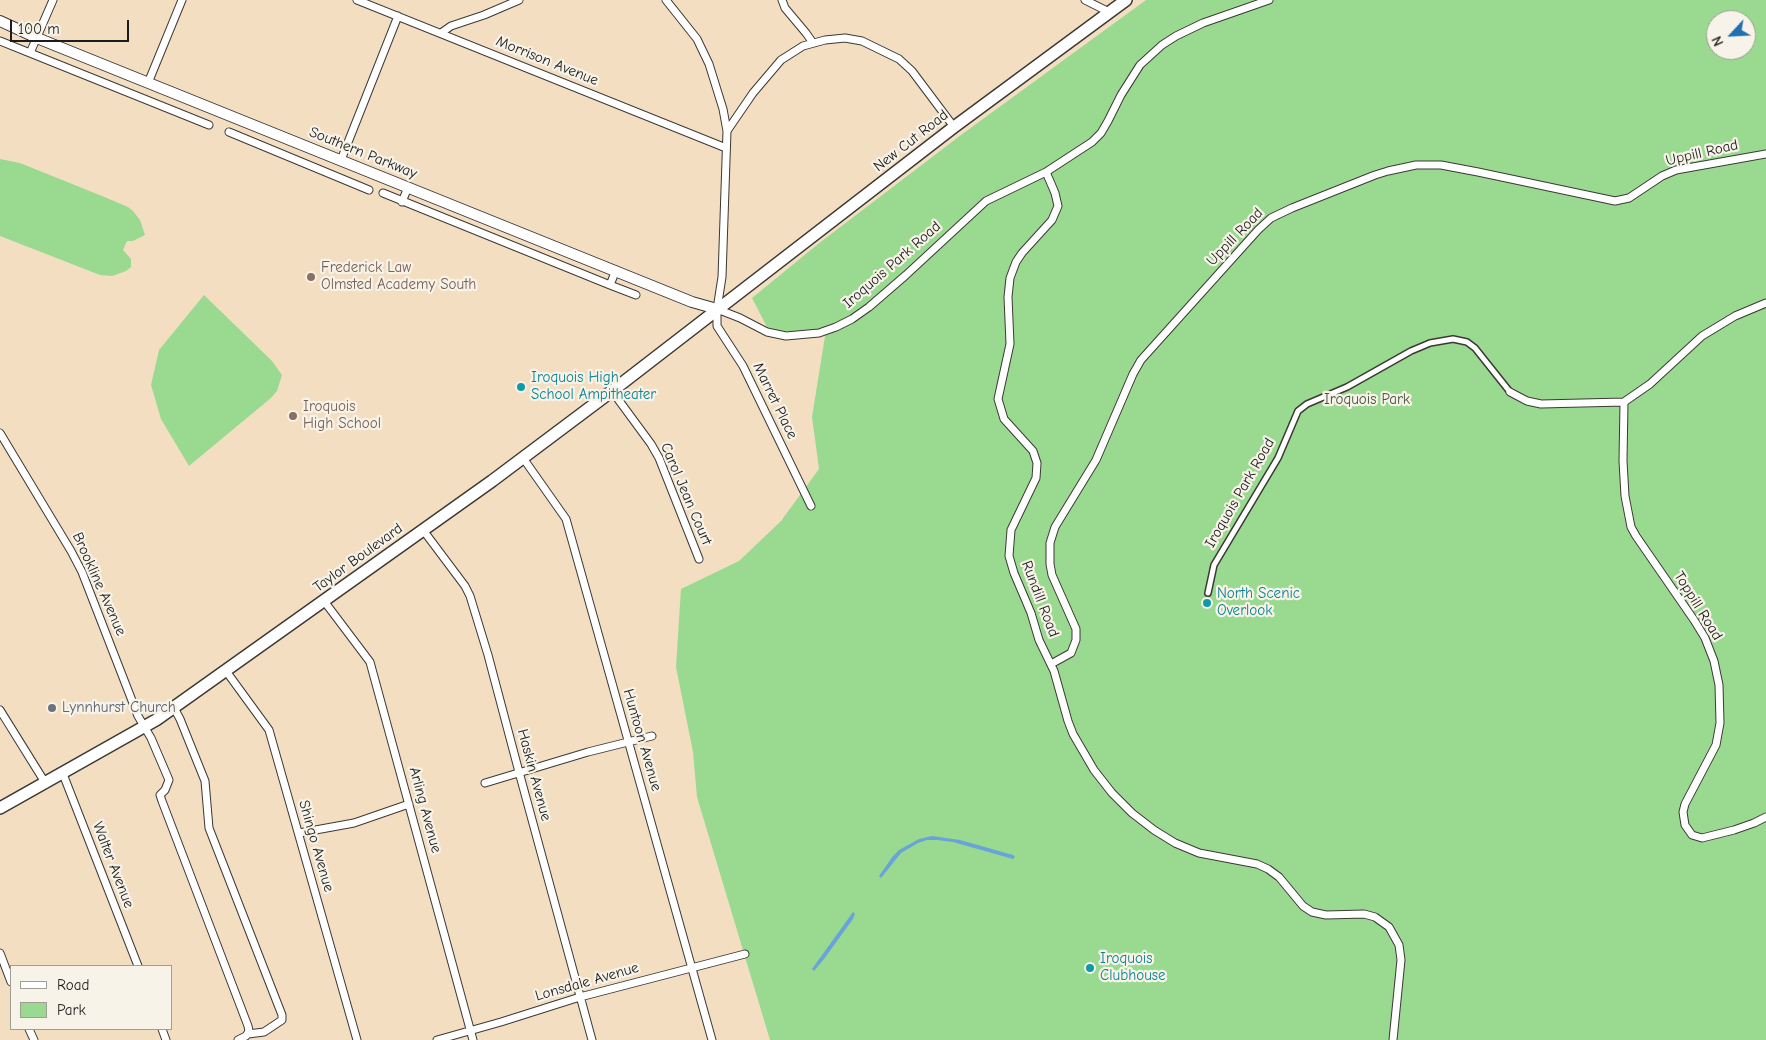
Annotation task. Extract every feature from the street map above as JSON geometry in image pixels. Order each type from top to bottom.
[{"type":"main road","name":"New Cut Road","points":[[717,309],[954,127],[1126,0]]},
{"type":"main road","name":"Southern Parkway","points":[[0,21],[37,38],[692,302],[717,309]]},
{"type":"main road","name":"Taylor Boulevard","points":[[0,808],[46,784],[145,727],[174,708],[523,458],[717,309]]},
{"type":"street","points":[[30,53],[53,0]]},
{"type":"street","points":[[148,83],[182,0]]},
{"type":"street","name":"Morrison Avenue","points":[[357,0],[726,148]]},
{"type":"street","points":[[441,33],[451,26],[484,16],[519,0]]},
{"type":"street","name":"Marret Place","points":[[666,0],[697,39],[709,64],[721,102],[727,131],[722,277],[717,309],[717,326],[743,366],[811,506]]},
{"type":"street","points":[[782,0],[812,43]]},
{"type":"street","points":[[1085,0],[1108,12]]},
{"type":"street","points":[[1046,172],[1074,155],[1098,137],[1130,79],[1140,65],[1154,51],[1192,28],[1269,0]]},
{"type":"street","points":[[341,160],[398,16]]},
{"type":"street","points":[[727,131],[768,74],[781,60],[794,51],[812,43],[831,39],[854,39],[891,54],[912,71],[954,127]]},
{"type":"street","points":[[0,41],[210,126]]},
{"type":"street","points":[[229,132],[369,190]]},
{"type":"street","name":"Uppill Road","points":[[1051,664],[1071,653],[1076,640],[1076,629],[1052,575],[1050,544],[1054,527],[1096,460],[1133,374],[1141,360],[1251,237],[1271,218],[1382,173],[1416,165],[1441,165],[1615,201],[1629,198],[1662,176],[1676,170],[1766,154]]},
{"type":"street","name":"Iroquois Park Road","points":[[717,309],[780,336],[808,335],[836,327],[869,307],[986,200],[1046,172]]},
{"type":"street","name":"Rundill Road","points":[[1046,172],[1057,197],[1058,206],[1052,220],[1016,262],[1010,278],[1008,297],[1010,344],[998,399],[1004,419],[1032,451],[1037,463],[1036,478],[1011,530],[1009,556],[1040,640],[1051,664],[1073,734],[1094,770],[1112,793],[1132,813],[1154,830],[1199,853],[1257,864],[1268,869],[1279,878],[1298,901],[1312,912],[1326,915],[1364,914],[1375,917],[1389,927],[1399,945],[1401,960],[1393,1040]]},
{"type":"street","points":[[402,202],[408,187]]},
{"type":"street","points":[[383,193],[636,295]]},
{"type":"street","points":[[610,285],[616,270]]},
{"type":"street","points":[[1624,402],[1650,384],[1708,332],[1735,316],[1766,303]]},
{"type":"street","name":"Iroquois Park Road","points":[[1208,593],[1214,565],[1278,458],[1298,411],[1307,404],[1347,387],[1411,351],[1430,343],[1453,340],[1467,342],[1475,348],[1510,392],[1527,401],[1541,404],[1624,402]]},
{"type":"street","name":"Carol Jean Court","points":[[612,391],[659,458],[698,559]]},
{"type":"street","name":"Toppill Road","points":[[1624,402],[1623,461],[1625,496],[1632,527],[1636,536],[1694,620],[1704,638],[1714,661],[1719,685],[1720,723],[1716,745],[1685,804],[1683,812],[1685,825],[1692,835],[1702,838],[1734,830],[1766,817]]},
{"type":"street","name":"Brookline Avenue","points":[[0,433],[71,550],[85,580],[138,716],[145,727],[169,780],[160,794],[248,1026],[248,1034]]},
{"type":"street","name":"Huntoon Avenue","points":[[523,458],[566,519],[712,1040]]},
{"type":"street","name":"Haskin Avenue","points":[[423,530],[468,590],[488,655],[592,1040]]},
{"type":"street","name":"Arling Avenue","points":[[324,601],[370,662],[474,1040]]},
{"type":"street","name":"Shingo Avenue","points":[[226,671],[269,730],[357,1040]]},
{"type":"street","points":[[174,708],[205,781],[209,828],[282,1015],[282,1020],[264,1032],[248,1034],[238,1040]]},
{"type":"street","points":[[0,710],[46,784]]},
{"type":"street","points":[[485,783],[652,736]]},
{"type":"street","name":"Walter Avenue","points":[[63,774],[138,965]]},
{"type":"street","points":[[299,833],[354,823],[409,804]]},
{"type":"street","points":[[0,953],[10,979]]},
{"type":"street","name":"Lonsdale Avenue","points":[[438,1040],[580,997],[745,954]]},
{"type":"green space","name":"Iroquois Park","points":[[1146,0],[1766,0],[1766,1040],[770,1040],[697,797],[693,752],[676,667],[681,589],[739,561],[781,521],[819,469],[812,417],[826,330],[808,335],[768,329],[752,298],[818,244],[961,135]]},
{"type":"green space","points":[[0,159],[20,163],[128,207],[133,211],[140,220],[145,235],[133,241],[127,241],[123,250],[131,259],[131,267],[112,276],[100,275],[0,236]]},
{"type":"green space","points":[[204,295],[272,361],[282,375],[277,391],[271,398],[189,466],[161,419],[151,385],[159,350]]},
{"type":"water","points":[[932,836],[960,840],[1015,857],[1013,859],[953,842],[927,840],[901,853],[881,878],[879,876],[899,850],[919,839]]},
{"type":"water","points":[[853,912],[855,914],[853,919],[814,971],[812,969]]},
{"type":"place","name":"Frederick Law Olmsted Academy South","points":[[311,277]]},
{"type":"place","name":"Iroquois High School Ampitheater","points":[[521,387]]},
{"type":"place","name":"Iroquois High School","points":[[293,416]]},
{"type":"place","name":"North Scenic Overlook","points":[[1207,603]]},
{"type":"place","name":"Lynnhurst Church","points":[[52,708]]},
{"type":"place","name":"Iroquois Clubhouse","points":[[1090,968]]}]
